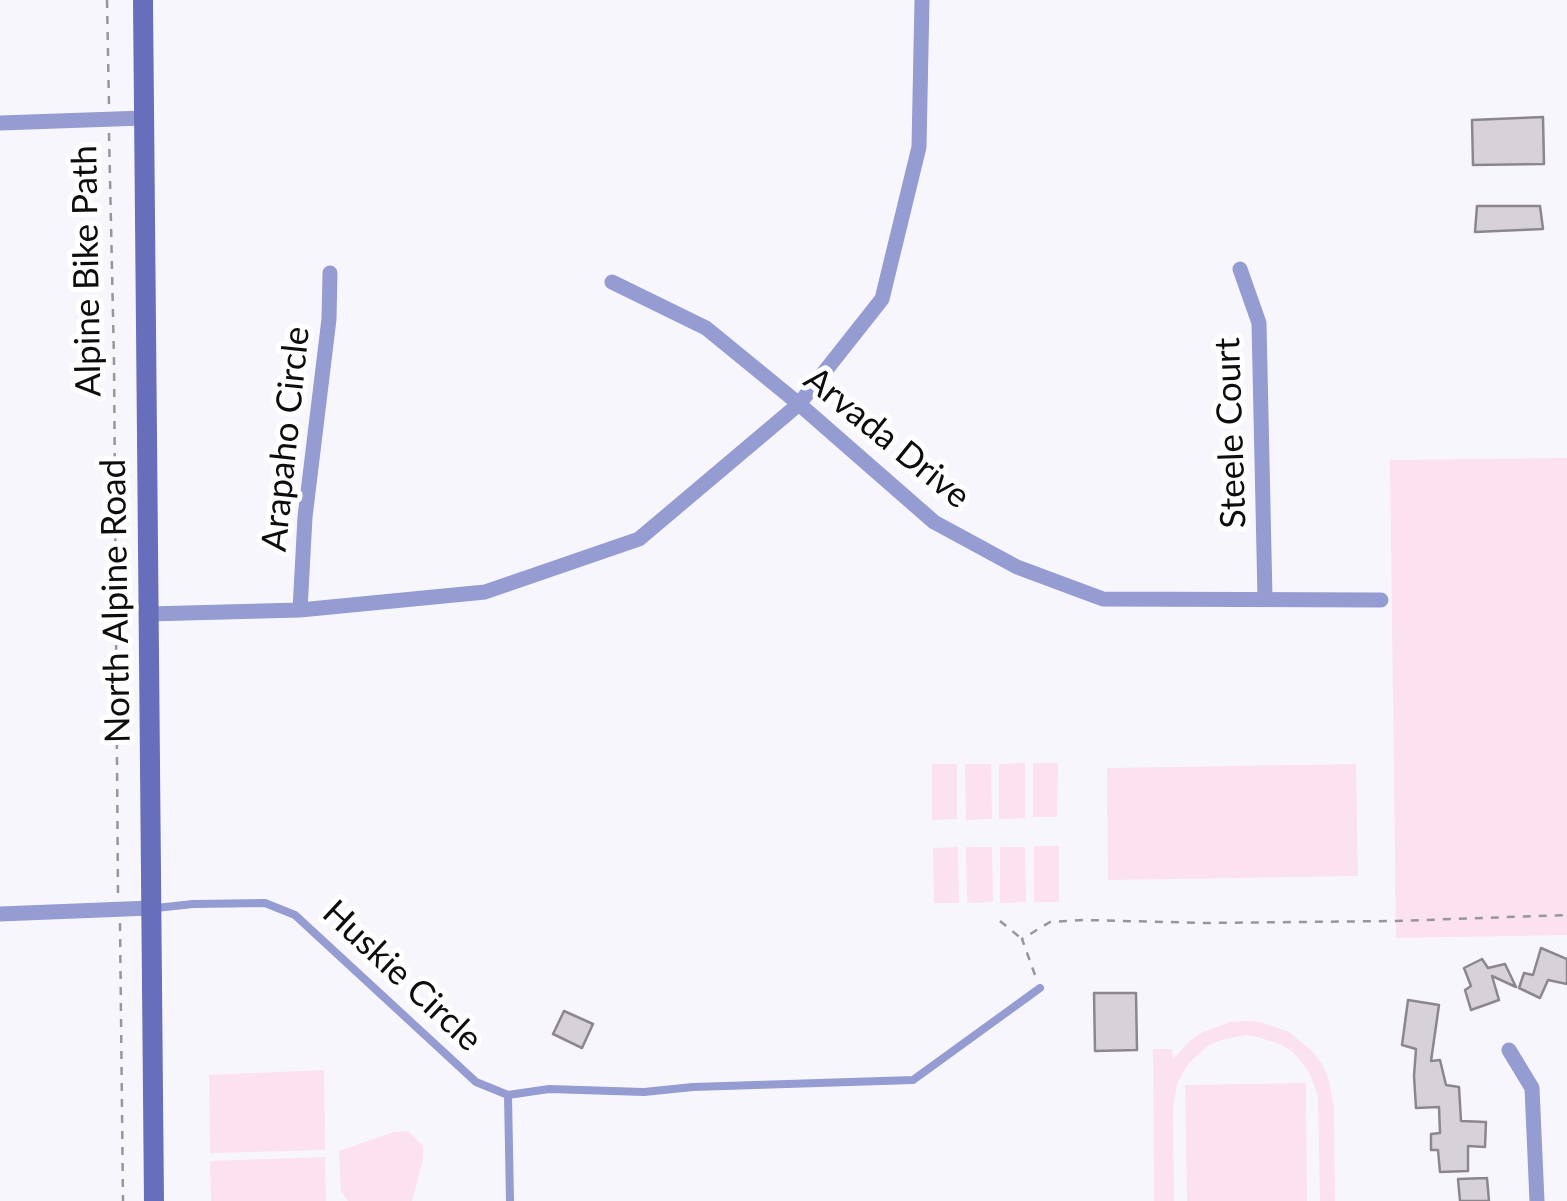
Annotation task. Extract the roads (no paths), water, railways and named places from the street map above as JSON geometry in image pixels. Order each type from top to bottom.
[{"type":"main road","name":"North Alpine Road","points":[[143,0],[154,1201]]},
{"type":"street","points":[[148,614],[300,610],[485,592],[639,539],[799,404],[882,299],[919,147],[922,0]]},
{"type":"street","points":[[0,123],[144,118]]},
{"type":"street","name":"Steele Court","points":[[1240,269],[1259,323],[1265,598]]},
{"type":"street","name":"Arapaho Circle","points":[[300,610],[305,518],[329,319],[330,273]]},
{"type":"street","name":"Arvada Drive","points":[[612,282],[706,328],[934,522],[1017,567],[1103,599],[1381,600]]},
{"type":"street","points":[[0,914],[151,908]]},
{"type":"street","points":[[1510,1050],[1532,1088],[1538,1201]]},
{"type":"lane","name":"Huskie Circle","points":[[151,908],[265,903],[296,914],[476,1082],[508,1095]]},
{"type":"lane","points":[[510,1201],[508,1095],[550,1089],[644,1092],[913,1080],[1040,988]]}]
